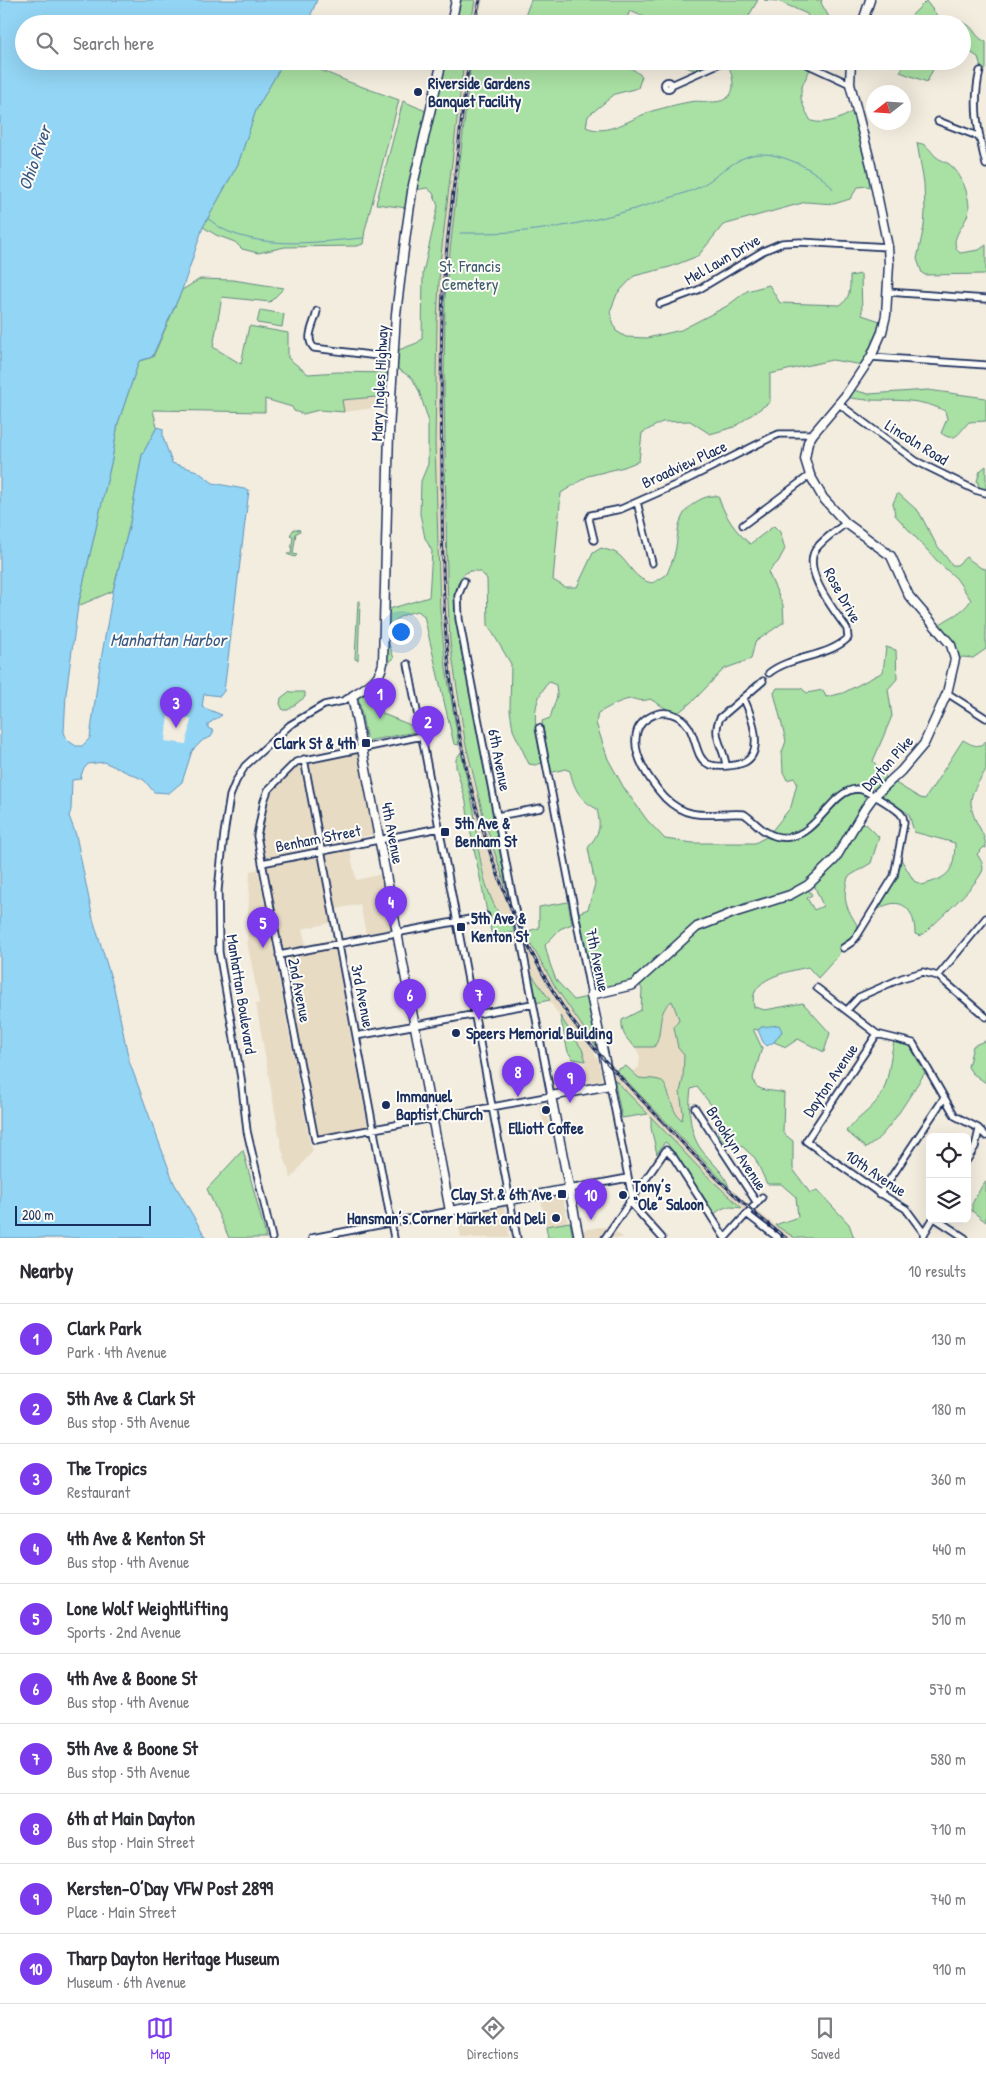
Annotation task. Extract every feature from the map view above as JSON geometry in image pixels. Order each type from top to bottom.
[{"type":"street","points":[[453,15],[456,0]]},
{"type":"street","points":[[865,15],[870,0]]},
{"type":"street","name":"Mary Ingles Highway","points":[[352,696],[374,682],[379,676],[383,663],[389,431],[396,314],[409,212],[440,70]]},
{"type":"street","points":[[671,85],[705,70]]},
{"type":"street","points":[[820,70],[850,84]]},
{"type":"street","name":"Dayton Pike","points":[[591,995],[633,984],[697,927],[733,913],[790,895],[808,885],[836,859],[874,796],[902,771],[924,744],[947,693],[955,659],[951,645],[909,596],[893,558],[846,523],[823,498],[810,475],[806,460],[806,449],[813,434],[839,404],[871,357],[885,323],[888,292],[888,247],[871,165],[850,84],[851,70]]},
{"type":"street","points":[[980,71],[976,96],[980,137],[986,165]]},
{"type":"street","points":[[938,121],[980,137]]},
{"type":"street","name":"Mel Lawn Drive","points":[[660,304],[698,290],[758,253],[782,243],[800,242],[888,247]]},
{"type":"street","points":[[888,292],[986,299]]},
{"type":"street","points":[[317,311],[310,337],[310,343],[314,348],[394,358]]},
{"type":"street","points":[[871,357],[986,365]]},
{"type":"street","name":"Lincoln Road","points":[[839,404],[916,461],[975,490],[986,493]]},
{"type":"street","name":"Broadview Place","points":[[594,540],[589,519],[591,515],[612,512],[637,502],[706,471],[779,434],[813,434]]},
{"type":"street","points":[[743,525],[810,475]]},
{"type":"street","points":[[637,502],[652,563]]},
{"type":"street","name":"Rose Drive","points":[[769,673],[789,661],[828,649],[848,638],[846,629],[817,581],[811,559],[817,546],[846,523]]},
{"type":"street","name":"6th Avenue","points":[[464,581],[458,596],[459,619],[532,1004],[579,1238]]},
{"type":"street","points":[[408,664],[517,1238]]},
{"type":"street","points":[[726,765],[723,749],[717,739],[716,729],[720,718],[764,681]]},
{"type":"street","points":[[947,693],[986,718]]},
{"type":"street","name":"4th Avenue","points":[[352,696],[450,1212]]},
{"type":"street","name":"Manhattan Boulevard","points":[[272,1238],[248,1131],[241,1078],[219,952],[218,890],[224,834],[230,796],[245,766],[290,725],[324,705],[352,696]]},
{"type":"street","points":[[744,699],[755,738],[754,750],[751,757],[745,762],[714,765],[702,759],[692,730],[678,716],[664,713],[655,714],[643,723],[637,731],[636,745],[643,766],[657,789],[676,808],[705,816],[744,814],[758,827],[772,836],[788,837],[806,830],[842,794],[851,790],[862,789],[897,810],[903,817],[895,874],[860,932],[852,942],[843,948]]},
{"type":"street","name":"7th Avenue","points":[[538,728],[631,1199],[662,1238]]},
{"type":"street","points":[[304,759],[422,736]]},
{"type":"street","name":"2nd Avenue","points":[[304,759],[296,762],[271,787],[264,801],[257,830],[279,955],[315,1140],[374,1129]]},
{"type":"street","name":"3rd Avenue","points":[[304,759],[394,1238]]},
{"type":"street","points":[[497,816],[541,808]]},
{"type":"street","name":"Benham Street","points":[[262,863],[439,828]]},
{"type":"street","points":[[279,955],[486,916]]},
{"type":"street","points":[[938,976],[986,918]]},
{"type":"street","points":[[847,1010],[858,997],[902,978],[923,972],[938,976],[986,1017]]},
{"type":"street","points":[[817,988],[877,1034],[913,1043],[955,1116],[986,1136]]},
{"type":"street","points":[[356,1036],[532,1004]]},
{"type":"street","name":"Dayton Avenue","points":[[806,1141],[877,1034]]},
{"type":"street","points":[[374,1129],[610,1085]]},
{"type":"street","points":[[880,1194],[944,1098]]},
{"type":"street","name":"Brooklyn Avenue","points":[[695,1108],[757,1202]]},
{"type":"street","points":[[971,1154],[975,1147],[979,1130]]},
{"type":"street","name":"10th Avenue","points":[[806,1141],[880,1194],[906,1209],[924,1236]]},
{"type":"street","points":[[604,1238],[662,1155],[668,1150],[725,1238],[748,1215],[762,1197]]},
{"type":"street","points":[[312,1238],[628,1178]]},
{"type":"street","points":[[748,1215],[778,1238]]},
{"type":"street","points":[[924,1236],[932,1223]]},
{"type":"street","points":[[941,1223],[965,1238]]},
{"type":"shaded area","points":[[475,0],[483,0],[479,15],[472,15]]},
{"type":"shaded area","points":[[463,70],[470,70],[445,296],[445,502],[450,642],[458,706],[473,780],[509,897],[513,926],[502,918],[492,901],[482,864],[474,811],[455,730],[440,611],[435,442],[440,263]]},
{"type":"shaded area","points":[[388,396],[388,408],[344,412],[341,400]]},
{"type":"shaded area","points":[[357,752],[359,754],[374,834],[323,845],[308,763]]},
{"type":"shaded area","points":[[297,763],[300,763],[316,847],[262,858],[259,829],[269,792]]},
{"type":"shaded area","points":[[350,850],[356,880],[382,874],[391,930],[366,934],[360,904],[336,909],[325,856],[326,854]]},
{"type":"shaded area","points":[[318,857],[331,923],[302,929],[306,945],[333,939],[368,1127],[317,1136],[266,867]]},
{"type":"shaded area","points":[[258,869],[310,1144],[313,1150],[291,1179],[281,1146],[256,1004],[259,1003],[247,941],[250,871]]},
{"type":"shaded area","points":[[522,927],[556,988],[598,1049],[594,1054],[598,1060],[602,1080],[589,1082],[582,1049],[529,971]]},
{"type":"shaded area","points":[[672,1001],[679,1019],[674,1027],[678,1048],[684,1055],[683,1079],[680,1092],[682,1120],[676,1116],[665,1084],[639,1078],[634,1071],[639,1067],[640,1056],[635,1047],[655,1047],[664,1010]]},
{"type":"shaded area","points":[[610,1063],[729,1187],[750,1206],[745,1211],[704,1173],[614,1079]]},
{"type":"shaded area","points":[[545,1103],[550,1126],[544,1127],[539,1104]]},
{"type":"shaded area","points":[[563,1196],[568,1223],[546,1226],[541,1200]]},
{"type":"shaded area","points":[[504,1207],[510,1238],[461,1238],[457,1216]]},
{"type":"shaded area","points":[[755,1209],[795,1238],[780,1238],[750,1215]]},
{"type":"shaded area","points":[[599,1227],[611,1228],[623,1238],[579,1238],[577,1231]]},
{"type":"green space","points":[[459,0],[475,0],[472,15],[456,15]]},
{"type":"green space","points":[[531,0],[758,0],[749,15],[640,15],[630,11],[628,15],[525,15]]},
{"type":"green space","points":[[764,0],[822,0],[821,3],[828,15],[808,15],[778,1]]},
{"type":"green space","points":[[926,1],[937,15],[912,15]]},
{"type":"green space","points":[[971,28],[986,42],[986,68],[984,72],[978,57],[971,53]]},
{"type":"green space","points":[[279,70],[320,70],[399,100],[363,244],[357,246],[285,247],[258,253],[242,249],[235,242],[216,235],[203,227],[238,164],[256,110]]},
{"type":"green space","points":[[443,70],[463,70],[440,263],[435,442],[440,611],[446,668],[459,745],[454,744],[424,616],[418,611],[408,613],[394,621],[389,633],[389,640],[394,658],[384,667],[386,610],[429,597],[432,551],[425,538],[420,514],[421,481],[428,464],[428,419],[419,391],[412,378],[395,367],[396,351],[417,343],[422,339],[423,273],[438,206],[433,193],[427,188],[415,190]]},
{"type":"green space","name":"St. Francis Cemetery","points":[[470,70],[634,70],[642,76],[638,88],[615,94],[588,116],[586,127],[602,130],[652,111],[675,105],[694,101],[718,102],[723,100],[732,91],[733,81],[730,70],[810,70],[802,89],[801,100],[811,121],[834,120],[854,110],[873,188],[867,186],[858,187],[850,199],[834,204],[806,202],[723,225],[698,256],[670,267],[634,276],[617,294],[610,312],[616,331],[626,337],[647,338],[681,330],[727,306],[747,291],[769,285],[780,303],[840,305],[848,296],[850,276],[861,274],[862,315],[883,322],[863,365],[832,360],[770,374],[770,402],[734,427],[710,434],[690,421],[662,422],[642,433],[639,461],[624,467],[588,476],[561,493],[553,580],[565,587],[577,587],[593,553],[601,548],[617,554],[637,576],[652,583],[667,573],[674,555],[678,530],[683,515],[688,508],[706,497],[718,496],[731,522],[750,544],[774,526],[780,532],[785,549],[778,562],[768,572],[783,605],[784,622],[755,642],[751,659],[724,669],[695,699],[678,713],[650,699],[643,701],[633,699],[617,703],[598,713],[596,723],[608,759],[624,788],[647,820],[665,839],[693,843],[755,843],[768,836],[788,840],[810,830],[837,802],[848,794],[862,793],[865,797],[865,802],[832,858],[812,878],[794,890],[748,902],[697,923],[638,977],[616,987],[592,990],[578,913],[588,909],[595,884],[588,848],[598,830],[598,816],[597,809],[582,798],[570,771],[565,769],[550,773],[542,721],[550,718],[557,696],[556,685],[549,682],[538,700],[535,720],[542,763],[529,764],[513,730],[510,710],[511,664],[488,625],[487,579],[478,572],[470,571],[464,574],[457,586],[457,625],[509,897],[484,819],[465,741],[450,642],[447,580],[444,387],[445,296]]},
{"type":"green space","points":[[901,70],[933,70],[927,82],[900,72]]},
{"type":"green space","points":[[403,101],[428,112],[407,208],[376,204]]},
{"type":"green space","points":[[917,143],[925,146],[935,156],[949,164],[961,178],[966,190],[969,208],[968,214],[956,237],[956,248],[960,253],[979,250],[986,245],[986,274],[925,275],[922,273],[917,259],[924,226],[924,183]]},
{"type":"green space","points":[[200,279],[233,280],[284,288],[270,302],[222,297],[213,347],[241,364],[249,326],[288,333],[288,358],[308,374],[338,372],[389,373],[388,396],[342,400],[344,412],[319,410],[303,414],[294,411],[292,407],[265,399],[265,412],[153,410],[157,427],[142,455],[130,523],[113,591],[78,606],[112,459],[118,423],[139,361],[153,357],[182,290]]},
{"type":"green space","points":[[260,310],[284,314],[282,327],[257,323]]},
{"type":"green space","points":[[853,390],[869,394],[928,390],[986,398],[986,421],[969,422],[957,435],[950,437],[941,433],[947,419],[945,411],[933,406],[909,401],[863,400],[848,397]]},
{"type":"green space","points":[[986,466],[986,490],[980,489],[977,481],[980,471]]},
{"type":"green space","points":[[898,493],[919,512],[936,544],[952,565],[957,565],[966,557],[981,568],[986,569],[986,649],[973,658],[962,657],[959,660],[952,641],[939,625],[961,611],[971,600],[956,578],[940,564],[895,515],[893,503]]},
{"type":"green space","points":[[294,529],[300,530],[296,533],[293,554],[297,555],[295,557],[287,554],[291,554],[293,536],[290,535]]},
{"type":"green space","points":[[358,601],[360,601],[358,660],[355,659]]},
{"type":"green space","points":[[886,647],[896,650],[897,679],[888,689],[892,716],[873,761],[888,780],[875,790],[863,784],[850,787],[839,794],[809,823],[798,830],[786,833],[771,832],[791,807],[797,783],[794,778],[787,780],[783,772],[782,752],[786,741],[774,693],[777,688],[801,688],[807,693],[823,690],[826,697],[843,693],[883,672]]},
{"type":"green space","points":[[290,691],[305,692],[305,697],[288,710],[283,710],[280,704],[281,698]]},
{"type":"green space","points":[[376,693],[383,714],[413,726],[415,732],[367,741],[358,696]]},
{"type":"green space","points":[[963,740],[978,746],[986,741],[986,769],[971,799],[972,810],[985,842],[986,848],[984,847],[977,854],[982,863],[983,870],[964,894],[920,936],[915,934],[912,917],[905,907],[893,903],[877,910],[896,878],[899,856],[914,881],[922,885],[939,879],[949,872],[952,867],[955,843],[914,832],[909,814],[884,798],[882,794],[894,782],[920,798],[925,799]]},
{"type":"green space","points":[[461,752],[475,820],[469,824],[466,802],[456,767],[456,759]]},
{"type":"green space","points":[[475,822],[483,871],[490,896],[501,916],[513,926],[514,932],[492,936],[470,829]]},
{"type":"green space","points":[[859,823],[866,824],[879,837],[871,863],[848,877],[845,893],[846,904],[859,928],[853,937],[842,944],[838,956],[818,978],[808,967],[790,971],[762,983],[753,997],[754,1007],[765,1010],[803,1003],[830,1033],[824,1052],[798,1039],[786,1047],[774,1042],[782,1031],[762,1027],[758,1030],[753,1029],[762,1048],[753,1078],[755,1085],[765,1090],[784,1093],[783,1133],[793,1141],[793,1169],[810,1193],[817,1190],[849,1224],[854,1238],[795,1238],[775,1225],[798,1217],[796,1197],[781,1184],[767,1184],[755,1158],[735,1140],[726,1145],[718,1134],[719,1115],[697,1087],[691,1089],[690,1097],[690,1114],[695,1139],[704,1153],[722,1173],[729,1187],[616,1070],[626,1066],[639,1078],[656,1079],[663,1082],[674,1110],[682,1120],[680,1092],[683,1079],[684,1055],[678,1048],[674,1027],[679,1019],[672,1001],[663,1011],[659,1036],[654,1047],[635,1047],[622,1029],[622,1020],[641,1010],[642,989],[640,985],[643,981],[696,930],[795,897],[808,889],[812,895],[807,898],[814,910],[823,906],[814,885],[840,856]]},
{"type":"green space","points":[[568,902],[572,924],[560,929],[545,945],[556,980],[574,1000],[587,997],[598,1049],[556,988],[524,932],[539,928],[539,907]]},
{"type":"green space","points":[[529,971],[550,1000],[536,1003]]},
{"type":"green space","points":[[560,1016],[582,1049],[586,1061],[573,1059],[568,1052]]},
{"type":"green space","points":[[984,1041],[986,1042],[986,1083],[972,1073],[968,1067],[973,1046]]},
{"type":"green space","points":[[894,1042],[910,1046],[925,1073],[890,1125],[866,1148],[846,1131],[872,1107],[883,1092]]},
{"type":"green space","points":[[614,1079],[648,1114],[622,1118]]},
{"type":"green space","points":[[651,1117],[704,1173],[742,1208],[724,1208],[715,1214],[667,1143],[665,1142],[657,1154],[651,1128]]},
{"type":"green space","points":[[243,1150],[266,1238],[229,1238],[207,1189]]},
{"type":"green space","points":[[986,1182],[986,1222],[972,1211],[972,1204]]},
{"type":"green space","points":[[570,1222],[573,1238],[548,1238],[546,1226]]},
{"type":"water","points":[[0,0],[317,0],[311,15],[15,15],[15,70],[279,70],[256,110],[238,164],[203,227],[182,290],[152,357],[139,361],[118,423],[112,459],[78,606],[66,694],[64,732],[67,740],[76,746],[82,746],[90,738],[113,591],[130,523],[142,455],[157,427],[163,429],[163,437],[172,463],[197,471],[213,483],[249,490],[224,691],[220,696],[204,694],[202,707],[222,715],[208,724],[208,728],[214,731],[211,737],[203,740],[192,751],[182,782],[169,793],[154,792],[144,780],[104,762],[88,764],[83,770],[80,779],[72,780],[69,816],[76,835],[93,919],[114,988],[129,1061],[174,1183],[206,1238],[0,1238]]},
{"type":"water","points":[[779,1025],[782,1031],[774,1042],[767,1046],[763,1042],[758,1030],[762,1027]]},
{"type":"pier","points":[[178,692],[189,693],[187,709],[177,707]]},
{"type":"pier","points":[[168,716],[191,719],[186,744],[165,741]]},
{"type":"waterway","points":[[460,233],[536,230],[603,218],[690,191],[708,182],[741,159],[760,154],[769,154],[800,164],[827,182],[833,189]]},
{"type":"waterway","points":[[207,218],[229,232],[262,241],[295,243],[363,238]]},
{"type":"railway","points":[[476,15],[480,0]]},
{"type":"railway","points":[[468,70],[445,266],[442,315],[443,553],[446,637],[451,686],[471,785],[484,834],[501,883],[521,930],[543,974],[569,1016],[612,1068],[704,1166],[752,1211],[786,1238]]},
{"type":"place","name":"Riverside Gardens Banquet Facility","points":[[418,92]]},
{"type":"place","name":"Clark Park","points":[[380,719]]},
{"type":"place","name":"The Tropics","points":[[176,728]]},
{"type":"place","name":"Clark St & 4th","points":[[366,743]]},
{"type":"place","name":"5th Ave & Clark St","points":[[428,747]]},
{"type":"place","name":"5th Ave & Benham St","points":[[445,832]]},
{"type":"place","name":"4th Ave & Kenton St","points":[[391,927]]},
{"type":"place","name":"5th Ave & Kenton St","points":[[461,927]]},
{"type":"place","name":"Lone Wolf Weightlifting","points":[[263,948]]},
{"type":"place","name":"4th Ave & Boone St","points":[[410,1020]]},
{"type":"place","name":"5th Ave & Boone St","points":[[479,1020]]},
{"type":"place","name":"Speers Memorial Building","points":[[456,1033]]},
{"type":"place","name":"6th at Main Dayton","points":[[518,1097]]},
{"type":"place","name":"Kersten-O’Day VFW Post 2899","points":[[570,1103]]},
{"type":"place","name":"Immanuel Baptist Church","points":[[386,1105]]},
{"type":"place","name":"Elliott Coffee","points":[[546,1110]]},
{"type":"place","name":"Clay St & 6th Ave","points":[[562,1194]]},
{"type":"place","name":"Tony’s “Ole” Saloon","points":[[623,1195]]},
{"type":"place","name":"Hansman’s Corner Market and Deli","points":[[556,1218]]},
{"type":"place","name":"Tharp Dayton Heritage Museum","points":[[591,1220]]},
{"type":"water label","name":"Ohio River","points":[[35,158]]},
{"type":"water label","name":"Manhattan Harbor","points":[[168,640]]}]
